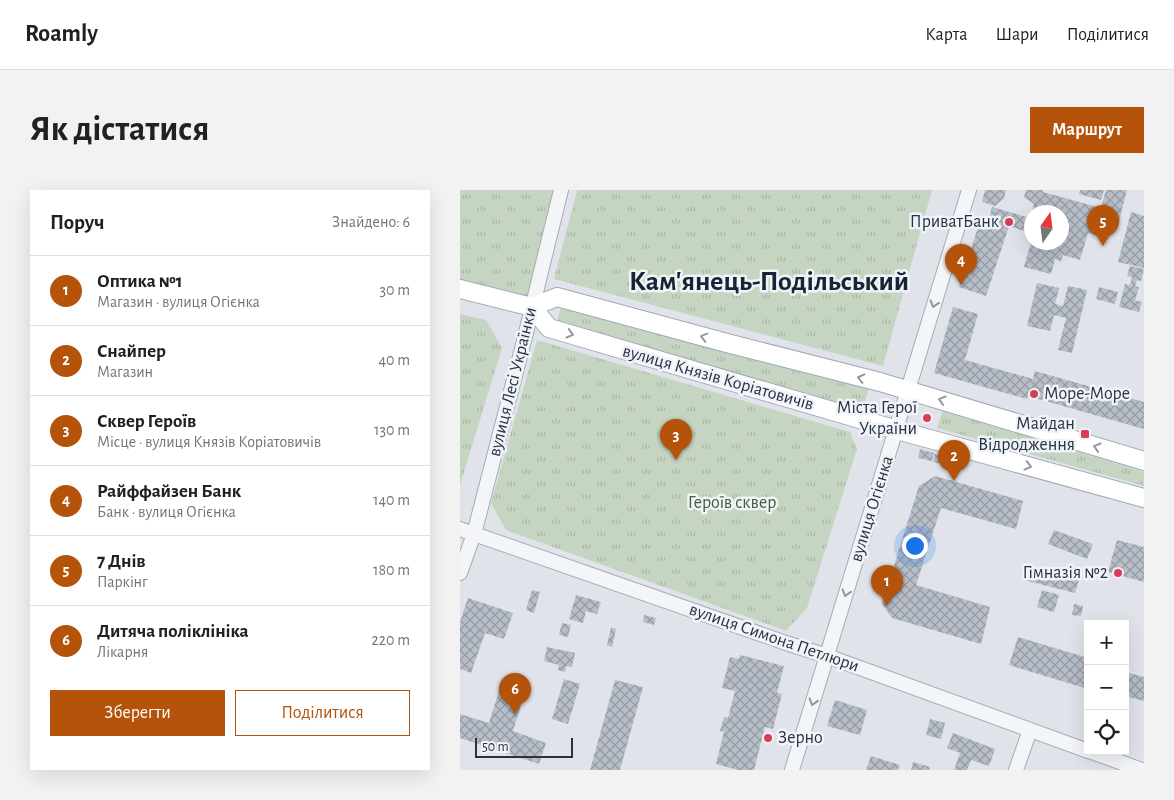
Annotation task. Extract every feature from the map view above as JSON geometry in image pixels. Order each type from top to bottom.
[{"type":"main road","points":[[460,289],[532,307]]},
{"type":"main road","name":"вулиця Князів Коріатовичів","points":[[1144,461],[908,390],[557,297],[532,307],[549,328],[897,430],[1144,498]]},
{"type":"street","name":"вулиця Лесі Українки","points":[[460,574],[474,534],[562,190]]},
{"type":"street","name":"вулиця Огієнка","points":[[792,770],[969,190]]},
{"type":"street","name":"вулиця Симона Петлюри","points":[[460,529],[827,656],[1084,750]]},
{"type":"street","points":[[1016,770],[1030,730]]},
{"type":"street","name":"вулиця Симона Петлюри","points":[[1099,755],[1142,770]]},
{"type":"green space","points":[[460,190],[561,190],[532,307],[460,289]]},
{"type":"green space","points":[[577,190],[932,190],[883,366],[554,279]]},
{"type":"green space","points":[[561,306],[869,387],[863,411],[557,322]]},
{"type":"green space","points":[[460,314],[486,320],[502,348],[460,485]]},
{"type":"green space","name":"Героїв сквер","points":[[537,340],[850,432],[857,449],[807,608],[786,631],[506,530],[491,503]]},
{"type":"green space","points":[[943,411],[1144,472],[1144,486],[937,428]]},
{"type":"building","points":[[985,190],[1006,190],[1004,198],[995,206],[982,202]]},
{"type":"building","points":[[1026,190],[1043,190],[1043,192],[1101,208],[1106,190],[1127,190],[1118,225],[1105,221],[1100,236],[1088,233],[1080,260],[1063,255],[1061,261],[1055,259],[1051,274],[1024,267],[1029,250],[1069,250],[1069,205],[1034,205],[1024,197]]},
{"type":"building","points":[[1080,190],[1104,190],[1101,200],[1079,194]]},
{"type":"building","points":[[992,207],[1024,216],[1024,231],[1009,226],[986,296],[959,287],[979,224],[987,226]]},
{"type":"building","points":[[1131,212],[1144,216],[1144,268],[1118,262]]},
{"type":"building","points":[[1130,266],[1144,269],[1141,281],[1137,280],[1135,286],[1139,287],[1135,300],[1142,302],[1139,312],[1119,307],[1125,284],[1130,285],[1132,277],[1127,276]]},
{"type":"building","points":[[1037,283],[1059,288],[1055,304],[1063,306],[1068,286],[1087,290],[1072,353],[1058,350],[1066,318],[1054,315],[1050,331],[1027,326]]},
{"type":"building","points":[[1099,287],[1118,292],[1115,304],[1096,299]]},
{"type":"building","points":[[953,307],[978,314],[965,360],[1033,379],[1035,371],[1144,402],[1144,429],[1028,396],[1027,399],[934,373]]},
{"type":"building","points":[[920,449],[934,453],[932,461],[918,458]]},
{"type":"building","points":[[935,454],[944,456],[942,464],[933,462]]},
{"type":"building","points":[[945,456],[957,460],[954,468],[943,465]]},
{"type":"building","points":[[935,476],[1023,501],[1016,529],[941,508],[916,585],[990,607],[981,644],[892,618],[882,604],[919,486]]},
{"type":"building","points":[[1054,530],[1093,544],[1087,559],[1048,544]]},
{"type":"building","points":[[1117,540],[1144,547],[1144,582],[1108,572]]},
{"type":"building","points":[[1028,567],[1079,580],[1075,593],[1024,580]]},
{"type":"building","points":[[532,590],[540,592],[534,613],[526,610]]},
{"type":"building","points":[[1042,590],[1059,595],[1054,612],[1037,607]]},
{"type":"building","points":[[576,595],[601,602],[597,614],[586,611],[583,623],[569,619]]},
{"type":"building","points":[[468,598],[513,613],[504,639],[485,633],[471,673],[460,669],[460,622]]},
{"type":"building","points":[[1074,604],[1083,606],[1081,616],[1072,615]]},
{"type":"building","points":[[644,615],[656,618],[654,625],[643,622]]},
{"type":"building","points":[[562,623],[571,625],[568,637],[559,635]]},
{"type":"building","points":[[611,628],[616,629],[612,647],[607,645]]},
{"type":"building","points":[[1018,637],[1084,657],[1084,688],[1009,665]]},
{"type":"building","points":[[547,647],[575,653],[572,667],[566,666],[565,672],[558,670],[559,665],[544,661]]},
{"type":"building","points":[[740,655],[784,666],[777,693],[782,694],[773,729],[765,727],[754,770],[738,770],[716,764],[724,732],[720,731],[724,717],[728,718],[735,691],[722,688],[730,657],[739,659]]},
{"type":"building","points":[[1129,673],[1144,677],[1144,701],[1129,697]]},
{"type":"building","points":[[564,679],[580,684],[568,724],[552,719]]},
{"type":"building","points":[[615,680],[643,687],[620,770],[590,770]]},
{"type":"building","points":[[502,681],[526,689],[513,731],[546,743],[539,764],[460,738],[460,714],[489,723]]},
{"type":"building","points":[[835,700],[867,710],[860,735],[827,726]]},
{"type":"building","points":[[930,719],[945,723],[941,739],[926,735]]},
{"type":"building","points":[[953,733],[995,749],[989,766],[971,760],[967,770],[954,770],[960,753],[947,748]]},
{"type":"building","points":[[871,756],[900,765],[898,770],[866,770]]},
{"type":"building","points":[[913,762],[930,767],[929,770],[911,770]]},
{"type":"place","name":"ПриватБанк","points":[[1009,222]]},
{"type":"place","name":"7 Днів","points":[[1103,246]]},
{"type":"place","name":"Райффайзен Банк","points":[[961,285]]},
{"type":"place","name":"Море-Море","points":[[1034,394]]},
{"type":"place","name":"Міста Герої України","points":[[927,418]]},
{"type":"place","name":"Майдан Відродження","points":[[1085,434]]},
{"type":"place","name":"Сквер Героїв","points":[[676,460]]},
{"type":"place","name":"Снайпер","points":[[954,481]]},
{"type":"place","name":"Гімназія №2","points":[[1118,573]]},
{"type":"place","name":"Оптика №1","points":[[887,606]]},
{"type":"place","name":"Дитяча поліклініка","points":[[515,714]]},
{"type":"place","name":"Зерно","points":[[768,738]]},
{"type":"district","name":"Кам'янець-Подільський","points":[[769,282]]}]
